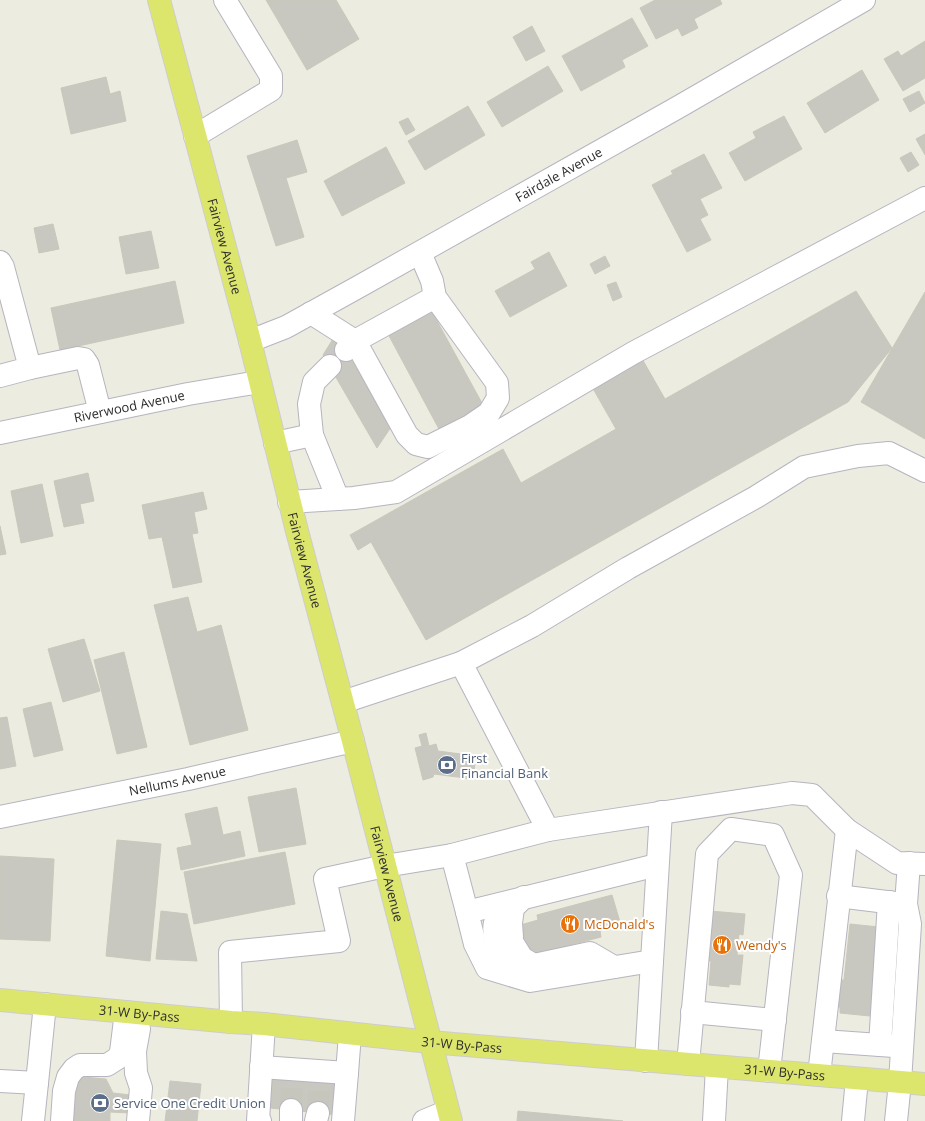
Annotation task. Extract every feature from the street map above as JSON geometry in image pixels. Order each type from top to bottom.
[{"type":"main road","name":"Fairview Avenue","points":[[160,0],[250,341],[289,502],[343,702],[450,1116]]},
{"type":"main road","name":"31-W By-Pass","points":[[0,1000],[264,1024],[430,1042],[925,1084]]},
{"type":"street","points":[[195,136],[271,90],[271,76],[225,0]]},
{"type":"street","name":"Fairdale Avenue","points":[[250,341],[286,327],[420,253],[675,110],[864,0]]},
{"type":"street","points":[[289,502],[354,498],[396,492],[633,352],[925,198]]},
{"type":"street","points":[[311,313],[350,346],[407,435],[416,444],[428,447],[470,426],[489,413],[498,398],[497,383],[435,297],[432,281],[420,253]]},
{"type":"street","points":[[0,262],[30,368]]},
{"type":"street","points":[[350,346],[435,297]]},
{"type":"street","points":[[0,376],[78,358],[84,359],[88,365],[100,412]]},
{"type":"street","points":[[330,366],[314,382],[309,404],[312,435],[338,499]]},
{"type":"street","name":"Riverwood Avenue","points":[[0,433],[188,394],[259,382]]},
{"type":"street","points":[[275,443],[312,435]]},
{"type":"street","points":[[343,702],[461,663],[532,626],[628,568],[756,497],[804,468],[858,456],[889,453],[925,471]]},
{"type":"street","points":[[461,663],[548,830]]},
{"type":"street","name":"Nellums Avenue","points":[[0,817],[188,779],[353,741]]},
{"type":"street","points":[[231,1022],[230,952],[339,941],[324,879],[385,866],[452,855],[548,830],[792,793],[812,796],[847,830],[897,863],[917,864],[898,903],[880,1045]]},
{"type":"street","points":[[646,1061],[661,812]]},
{"type":"street","points":[[688,1064],[707,854],[731,829],[773,835],[791,875],[769,1071]]},
{"type":"street","points":[[819,1075],[838,896],[847,830]]},
{"type":"street","points":[[452,855],[475,944],[487,968],[528,972]]},
{"type":"street","points":[[467,912],[518,902],[657,865]]},
{"type":"street","points":[[838,896],[898,903]]},
{"type":"street","points":[[518,902],[498,918],[494,926],[505,943],[522,958],[530,981],[652,961]]},
{"type":"street","points":[[896,1121],[900,1082],[910,924],[898,903]]},
{"type":"street","points":[[33,1121],[45,1004]]},
{"type":"street","points":[[692,1012],[774,1020]]},
{"type":"street","points":[[62,1121],[64,1090],[68,1077],[74,1069],[80,1065],[107,1065],[118,1058],[133,1013]]},
{"type":"street","points":[[133,1013],[136,1073],[141,1088],[138,1121]]},
{"type":"street","points":[[259,1121],[264,1024]]},
{"type":"street","points":[[343,1121],[350,1034]]},
{"type":"street","points":[[823,1041],[902,1047]]},
{"type":"street","points":[[261,1067],[292,1075],[320,1077],[347,1073]]},
{"type":"street","points":[[714,1121],[717,1067]]},
{"type":"street","points":[[853,1121],[857,1079]]},
{"type":"street","points":[[0,1080],[37,1083]]},
{"type":"street","points":[[424,1121],[450,1116]]},
{"type":"building","points":[[266,0],[336,0],[359,39],[307,70]]},
{"type":"building","points":[[655,0],[720,0],[722,4],[694,19],[698,28],[682,36],[678,28],[656,39],[640,8]]},
{"type":"building","points":[[632,18],[648,46],[622,60],[625,67],[581,91],[562,56]]},
{"type":"building","points":[[532,26],[545,51],[526,61],[513,37]]},
{"type":"building","points":[[925,41],[925,78],[903,91],[884,59],[898,51],[901,56]]},
{"type":"building","points":[[548,66],[563,91],[502,127],[487,102]]},
{"type":"building","points":[[862,70],[879,100],[825,133],[807,103]]},
{"type":"building","points":[[106,77],[110,94],[120,91],[126,121],[71,134],[61,88]]},
{"type":"building","points":[[919,91],[925,103],[910,112],[903,99]]},
{"type":"building","points":[[468,106],[485,135],[425,170],[408,141]]},
{"type":"building","points":[[784,116],[802,149],[745,181],[729,153],[756,138],[753,132]]},
{"type":"building","points":[[408,118],[415,130],[406,135],[399,122]]},
{"type":"building","points":[[925,134],[925,155],[916,139]]},
{"type":"building","points":[[297,140],[307,172],[286,178],[304,237],[276,246],[247,156]]},
{"type":"building","points":[[386,147],[405,183],[342,216],[324,181]]},
{"type":"building","points":[[911,152],[919,165],[908,172],[900,158]]},
{"type":"building","points":[[704,154],[722,188],[700,199],[708,215],[700,219],[711,240],[687,252],[652,185],[673,174],[671,171]]},
{"type":"building","points":[[53,224],[59,249],[39,253],[34,228]]},
{"type":"building","points":[[151,231],[159,268],[126,274],[119,237]]},
{"type":"building","points":[[549,252],[567,286],[510,317],[495,291],[535,269],[531,262]]},
{"type":"building","points":[[605,256],[610,266],[595,274],[590,264]]},
{"type":"building","points":[[175,281],[184,323],[60,350],[51,308]]},
{"type":"building","points":[[616,282],[622,297],[613,301],[607,285]]},
{"type":"building","points":[[856,291],[892,348],[848,402],[426,640],[371,542],[358,550],[350,535],[503,449],[521,483],[616,429],[591,385],[641,357],[665,399]]},
{"type":"building","points":[[925,292],[925,439],[861,402]]},
{"type":"building","points":[[431,310],[483,405],[439,429],[388,334]]},
{"type":"building","points":[[336,334],[391,427],[377,448],[323,355]]},
{"type":"building","points":[[88,473],[94,501],[80,504],[84,523],[64,527],[54,481]]},
{"type":"building","points":[[42,484],[53,536],[21,543],[11,491]]},
{"type":"building","points":[[203,492],[207,509],[194,512],[198,533],[192,534],[202,582],[173,588],[162,537],[149,539],[142,505]]},
{"type":"building","points":[[0,526],[6,554],[0,555]]},
{"type":"building","points":[[188,597],[197,632],[221,625],[248,730],[190,745],[154,605]]},
{"type":"building","points":[[84,639],[100,691],[63,702],[48,649]]},
{"type":"building","points":[[124,652],[147,747],[117,754],[94,660]]},
{"type":"building","points":[[51,702],[63,750],[34,757],[23,709]]},
{"type":"building","points":[[7,717],[16,766],[0,769],[0,718]]},
{"type":"building","name":"First Financial Bank","points":[[426,733],[429,746],[436,744],[438,751],[476,756],[473,779],[434,774],[433,777],[423,780],[415,748],[422,746],[419,735]]},
{"type":"building","points":[[296,788],[306,844],[259,852],[248,797]]},
{"type":"building","points":[[217,807],[223,835],[240,831],[245,856],[181,870],[177,848],[192,845],[185,814]]},
{"type":"building","points":[[117,840],[161,844],[150,961],[106,956]]},
{"type":"building","points":[[285,852],[295,904],[194,924],[184,872]]},
{"type":"building","points":[[0,856],[54,859],[50,941],[0,939]]},
{"type":"building","name":"McDonald's","points":[[612,895],[620,922],[616,922],[617,926],[600,931],[601,937],[534,954],[533,950],[524,952],[517,926],[538,920],[537,915]]},
{"type":"building","points":[[161,911],[187,914],[197,961],[156,959]]},
{"type":"building","name":"Wendy's","points":[[710,911],[745,914],[743,935],[739,934],[737,955],[743,955],[740,985],[729,984],[729,987],[709,985],[711,961],[706,961]]},
{"type":"building","points":[[850,924],[879,927],[870,1016],[840,1013],[840,1007],[836,1007],[839,980],[844,980]]},
{"type":"building","name":"Service One Credit Union","points":[[72,1076],[106,1079],[113,1093],[131,1095],[130,1113],[110,1112],[110,1121],[68,1121]]},
{"type":"building","points":[[273,1078],[341,1084],[338,1115],[270,1108]]},
{"type":"building","points":[[170,1081],[201,1084],[197,1121],[165,1121]]},
{"type":"building","points":[[518,1111],[623,1121],[517,1121]]},
{"type":"tunnel","points":[[291,1110],[292,1080]]},
{"type":"tunnel","points":[[318,1113],[319,1082]]},
{"type":"place","name":"First Financial Bank","points":[[447,765]]},
{"type":"place","name":"McDonald's","points":[[570,924]]},
{"type":"place","name":"Wendy's","points":[[722,945]]},
{"type":"place","name":"Service One Credit Union","points":[[100,1103]]}]
